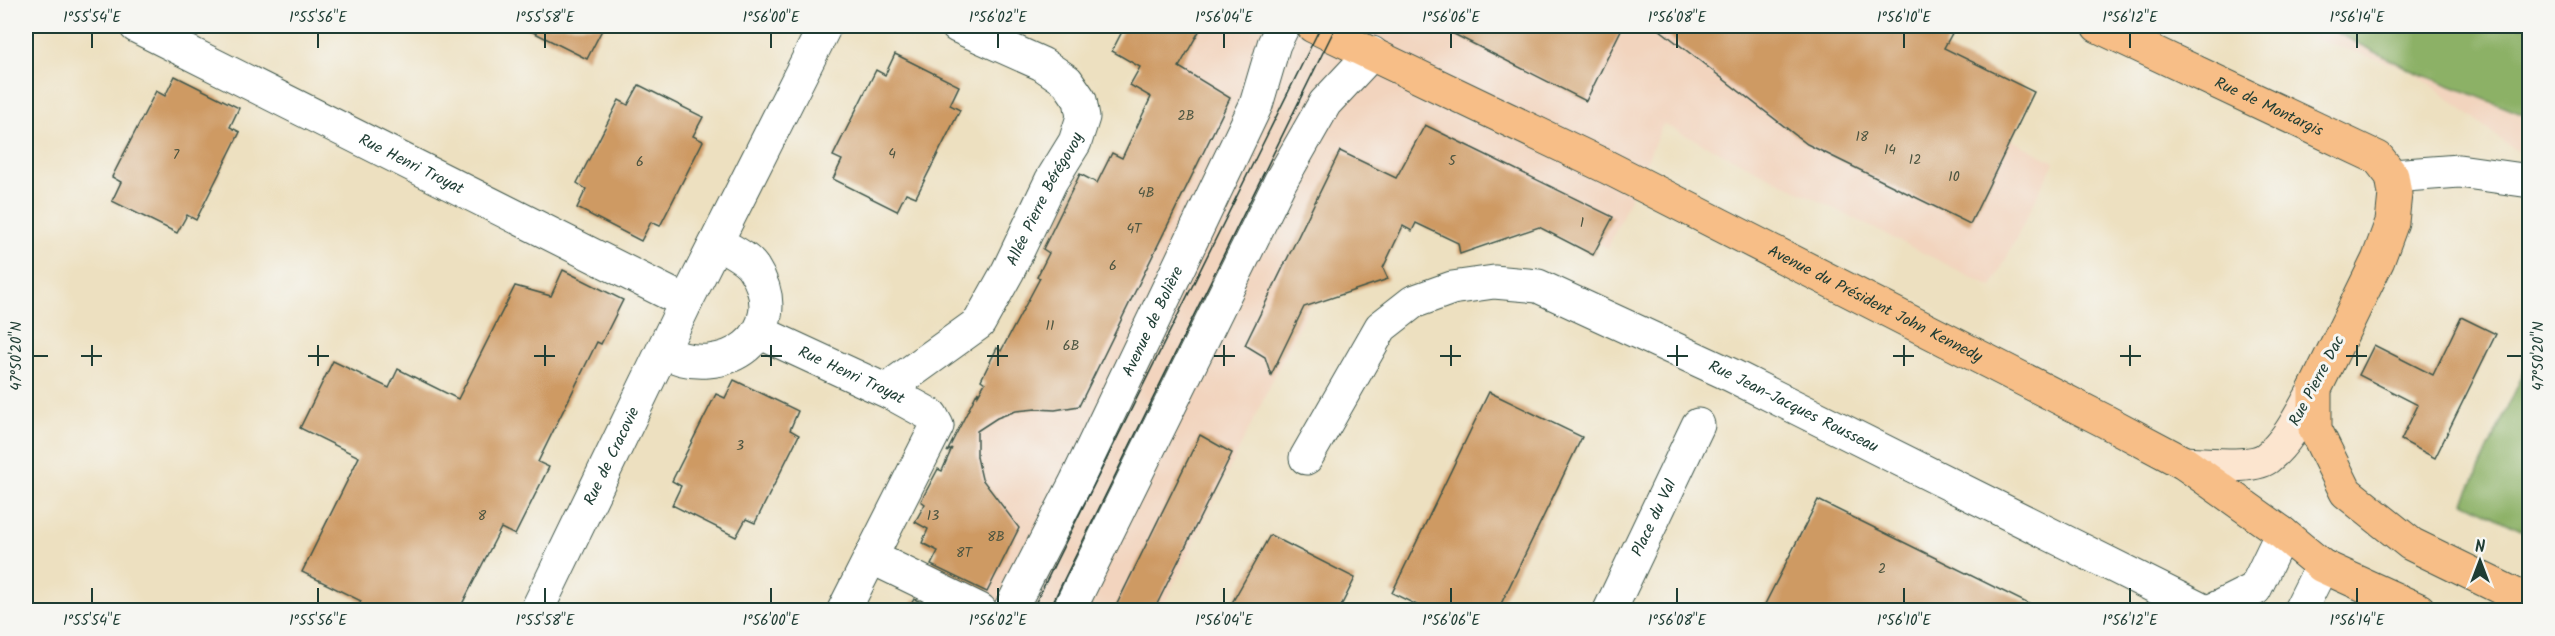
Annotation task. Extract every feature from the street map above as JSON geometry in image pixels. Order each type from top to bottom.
[{"type":"main road","name":"Avenue du Président John Kennedy","points":[[1313,26],[1777,253],[2184,463],[2282,533],[2322,566],[2419,610]]},
{"type":"main road","name":"Rue de Montargis","points":[[2098,26],[2378,158],[2392,176]]},
{"type":"main road","name":"Rue Pierre Dac","points":[[2315,389],[2378,260],[2392,222],[2395,194],[2392,176]]},
{"type":"main road","points":[[2315,389],[2314,429],[2346,492],[2411,544],[2529,602]]},
{"type":"street","name":"Rue Henri Troyat","points":[[136,26],[686,302]]},
{"type":"street","points":[[686,302],[825,26]]},
{"type":"street","name":"Allée Pierre Bérégovoy","points":[[891,393],[897,381],[979,323],[1008,271],[1051,181],[1075,142],[1083,117],[1080,100],[1068,81],[1042,64],[957,26]]},
{"type":"street","name":"Avenue de Bolière","points":[[1010,610],[1076,482],[1256,105],[1274,44],[1283,26]]},
{"type":"street","points":[[1069,610],[1280,182],[1325,103],[1372,53]]},
{"type":"street","points":[[2392,176],[2459,171],[2529,181]]},
{"type":"street","points":[[663,351],[676,358],[700,362],[723,360],[742,350],[759,332],[766,314],[764,292],[754,267],[717,242]]},
{"type":"street","name":"Rue Jean-Jacques Rousseau","points":[[1306,458],[1381,327],[1413,302],[1452,288],[1494,282],[1538,286],[1731,375],[2202,610]]},
{"type":"street","name":"Rue de Cracovie","points":[[537,610],[686,302]]},
{"type":"street","name":"Rue Henri Troyat","points":[[759,332],[891,393],[931,415],[937,426],[871,557]]},
{"type":"street","name":"Rue Pierre Dac","points":[[2184,463],[2231,466],[2266,459],[2290,431],[2315,389]]},
{"type":"street","name":"Place du Val","points":[[1610,610],[1698,425]]},
{"type":"street","points":[[2213,610],[2255,589],[2282,533]]},
{"type":"street","points":[[844,610],[871,557],[980,610]]},
{"type":"street","points":[[2300,610],[2322,566]]},
{"type":"shaded area","points":[[1154,26],[1796,26],[2054,162],[1992,287],[1663,124],[1608,248],[1453,177],[1347,227],[1161,610],[933,610],[977,523],[963,459],[991,398],[1171,124]]},
{"type":"shaded area","points":[[2275,26],[2529,26],[2529,154],[2516,151],[2411,70]]},
{"type":"green space","points":[[2324,26],[2529,26],[2529,117],[2411,70]]},
{"type":"green space","points":[[2529,361],[2529,534],[2464,502]]},
{"type":"building","points":[[521,26],[604,26],[587,59]]},
{"type":"building","points":[[1125,26],[1202,26],[1179,67],[1230,98],[1079,406],[1055,410],[1016,411],[997,418],[977,431],[977,457],[982,479],[1019,528],[987,592],[931,565],[938,551],[922,543],[928,529],[915,522],[925,504],[921,501],[938,469],[942,471],[952,448],[947,452],[978,391],[978,395],[985,383],[981,380],[997,348],[1001,351],[1040,278],[1037,277],[1049,253],[1043,249],[1080,174],[1097,183],[1112,153],[1122,158],[1151,97],[1130,85],[1140,67],[1112,51]]},
{"type":"building","points":[[1438,26],[1623,26],[1586,101]]},
{"type":"building","points":[[1655,26],[1956,26],[1944,48],[2034,92],[1970,224],[1807,144]]},
{"type":"building","points":[[895,54],[959,86],[950,105],[960,110],[916,197],[906,193],[897,211],[833,179],[842,160],[833,156],[876,70],[885,75]]},
{"type":"building","points":[[175,76],[239,108],[230,127],[240,132],[196,220],[187,215],[177,233],[112,201],[121,182],[112,177],[156,91],[165,96]]},
{"type":"building","points":[[639,85],[703,117],[693,136],[703,141],[660,226],[651,222],[641,241],[577,208],[586,189],[577,183],[619,100],[628,105]]},
{"type":"building","points":[[1425,125],[1613,217],[1593,255],[1539,227],[1460,254],[1458,243],[1416,223],[1412,231],[1403,226],[1383,268],[1388,279],[1304,307],[1271,375],[1265,357],[1245,345],[1340,151],[1396,178]]},
{"type":"building","points":[[563,270],[623,300],[601,344],[597,342],[538,462],[549,467],[515,535],[501,528],[459,610],[356,610],[361,601],[302,572],[359,457],[300,428],[333,361],[389,388],[398,369],[458,399],[515,286],[551,296]]},
{"type":"building","points":[[2461,317],[2496,334],[2435,458],[2401,440],[2418,405],[2359,375],[2374,345],[2433,375]]},
{"type":"building","points":[[734,380],[798,411],[790,430],[799,435],[755,523],[746,519],[736,537],[672,505],[681,486],[672,481],[716,394],[725,398]]},
{"type":"building","points":[[1489,392],[1582,437],[1498,610],[1427,610],[1392,593]]},
{"type":"building","points":[[1200,435],[1232,453],[1154,610],[1114,610]]},
{"type":"building","points":[[1818,500],[1891,536],[2041,610],[1762,610]]},
{"type":"building","points":[[1270,535],[1355,578],[1339,610],[1228,610]]},
{"type":"building","points":[[914,599],[938,610],[908,610]]},
{"type":"tram line","points":[[1032,610],[1321,26]]},
{"type":"tram line","points":[[1049,610],[1336,26]]}]
